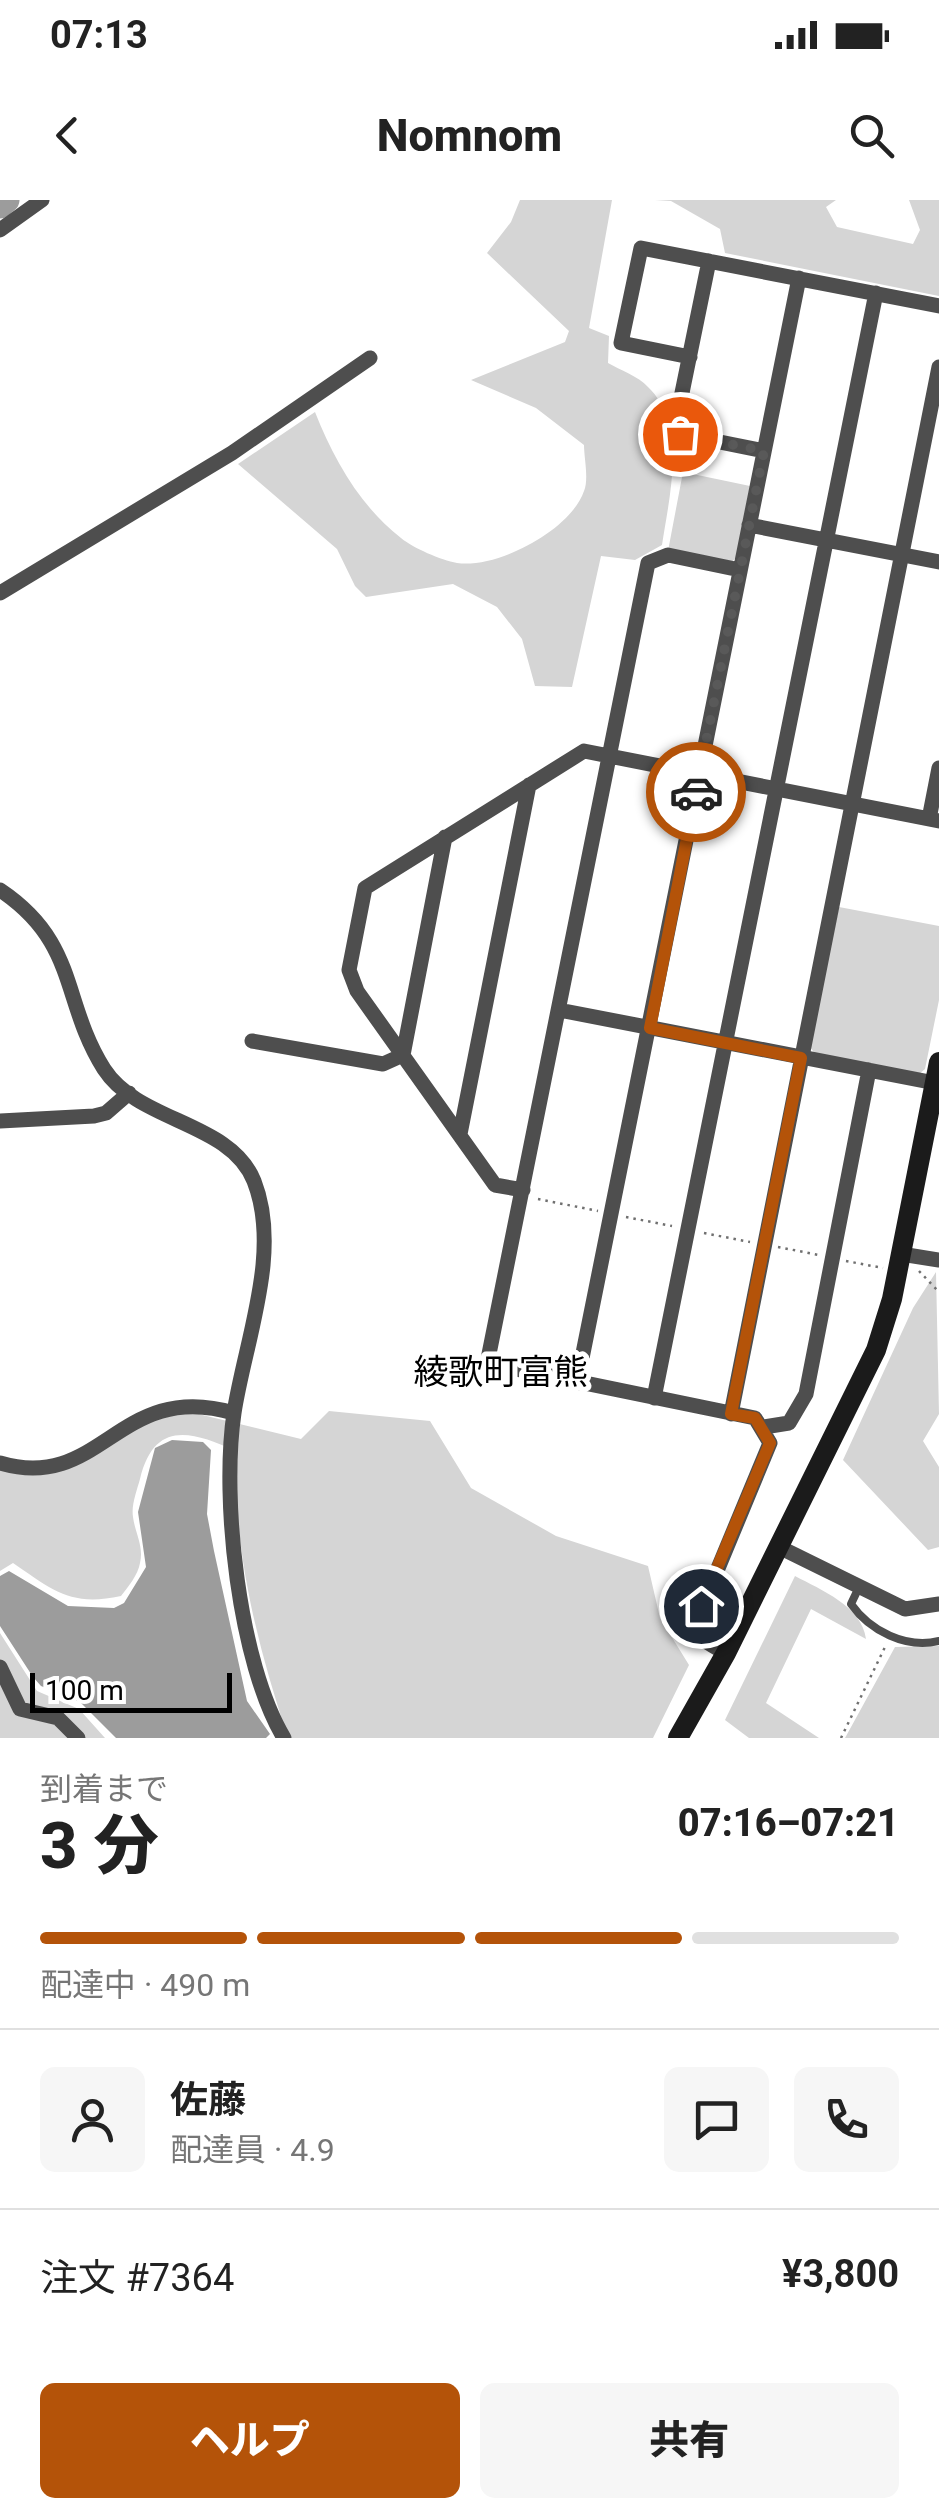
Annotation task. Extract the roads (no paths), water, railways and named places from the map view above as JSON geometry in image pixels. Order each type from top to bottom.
[{"type":"street","points":[[0,230],[42,200]]},
{"type":"street","points":[[690,357],[621,343],[641,248],[939,306]]},
{"type":"street","points":[[709,261],[675,427],[680,434],[764,451]]},
{"type":"street","points":[[577,1383],[798,278]]},
{"type":"street","points":[[654,1398],[876,294]]},
{"type":"street","points":[[0,592],[216,463],[370,358]]},
{"type":"street","points":[[731,1414],[939,367]]},
{"type":"street","points":[[749,525],[939,562]]},
{"type":"street","points":[[726,1653],[702,1640],[696,1630],[697,1619],[770,1443],[764,1427],[755,1418],[497,1365],[489,1354],[648,563],[668,555],[740,570]]},
{"type":"street","points":[[522,1193],[495,1185],[357,991],[349,970],[365,888],[584,750],[934,820],[939,768]]},
{"type":"street","points":[[460,1134],[529,785]]},
{"type":"street","points":[[404,1055],[445,837]]},
{"type":"street","points":[[0,890],[33,914],[54,944],[105,1070],[129,1094],[234,1153],[249,1171],[257,1190],[263,1241],[260,1274],[234,1413],[228,1500],[259,1692],[284,1738]]},
{"type":"street","points":[[560,1010],[869,1070],[937,1072],[900,1262],[876,1350],[726,1653],[678,1738]]},
{"type":"street","points":[[252,1040],[383,1064],[404,1055]]},
{"type":"street","points":[[764,1427],[789,1423],[806,1394],[869,1070]]},
{"type":"street","points":[[0,1121],[94,1116],[106,1113],[129,1094]]},
{"type":"street","points":[[900,1262],[939,1260]]},
{"type":"street","points":[[0,1464],[20,1469],[62,1466],[82,1458],[128,1422],[180,1406],[234,1413]]},
{"type":"street","points":[[779,1547],[904,1609],[939,1604]]},
{"type":"street","points":[[0,1667],[20,1708],[28,1714],[58,1718],[78,1738]]},
{"type":"lane","points":[[860,1586],[851,1604],[862,1620],[910,1642],[939,1641]]},
{"type":"waterway","points":[[0,206],[7,200]]},
{"type":"district","name":"綾歌町富熊","points":[[501,1372]]}]
